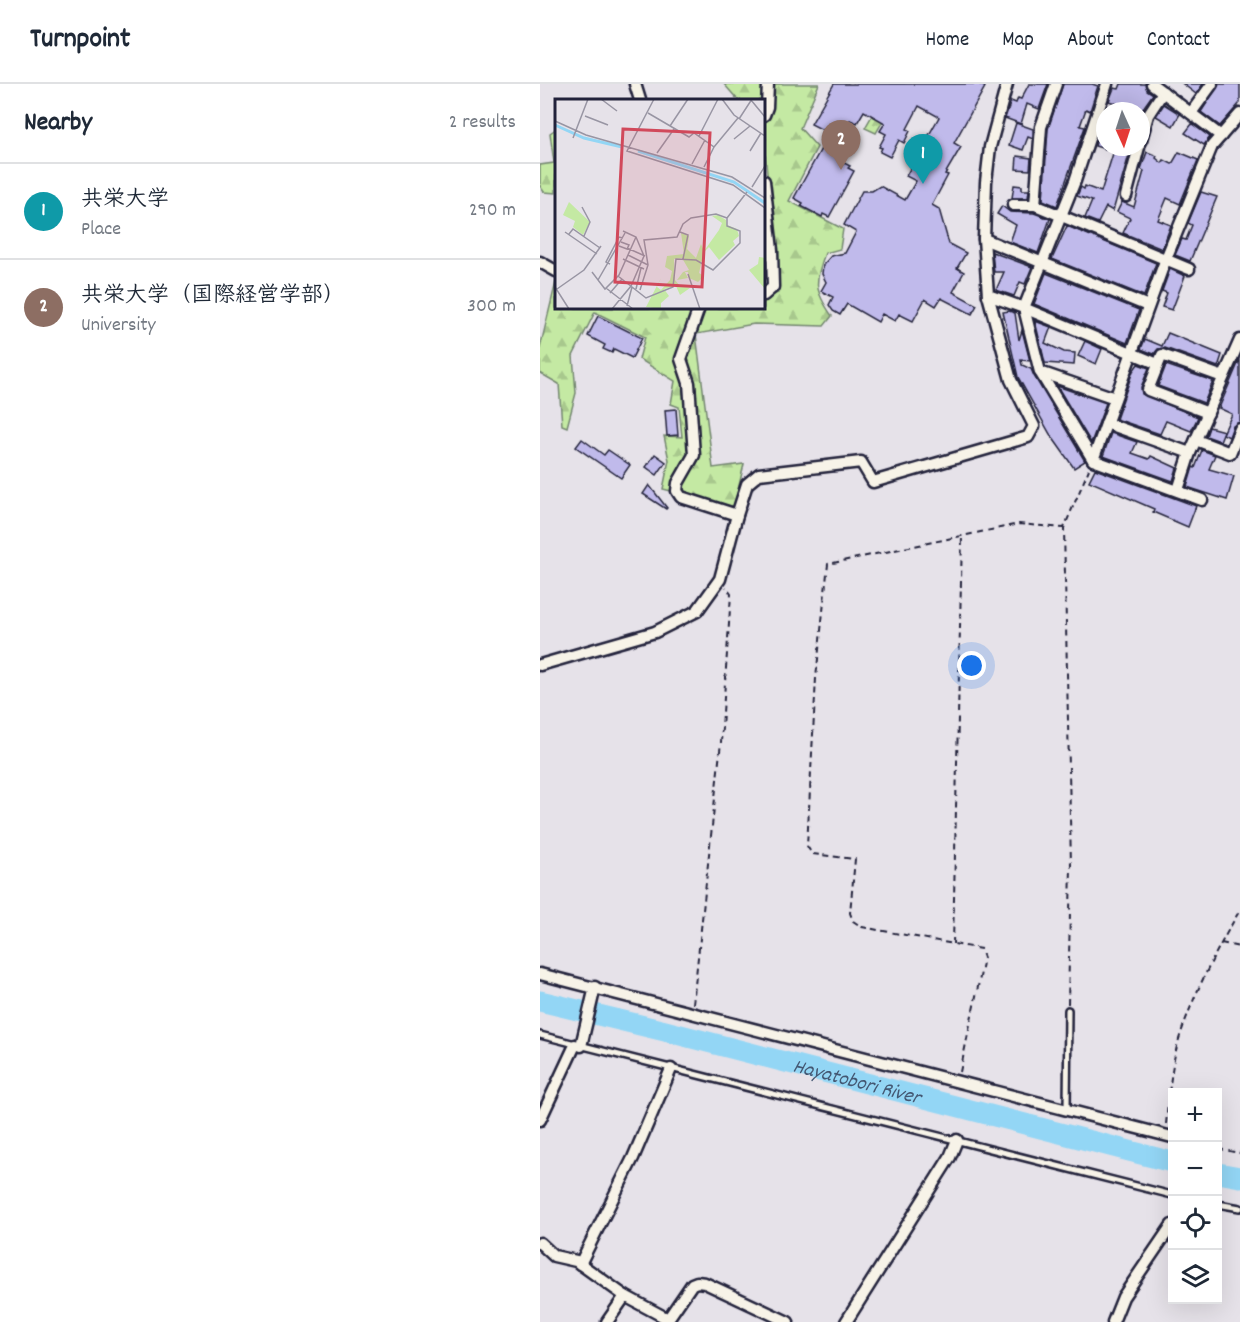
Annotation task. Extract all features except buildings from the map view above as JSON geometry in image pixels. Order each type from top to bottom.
[{"type":"street","points":[[634,84],[640,99]]},
{"type":"street","points":[[765,112],[768,84]]},
{"type":"street","points":[[540,665],[655,632],[698,611],[720,579],[747,484],[759,474],[861,462],[873,482],[1028,438],[1034,426],[1011,380],[988,295],[984,239],[990,147],[1007,84]]},
{"type":"street","points":[[1035,205],[1041,127],[1056,84]]},
{"type":"street","points":[[1107,84],[1075,181],[1024,308],[1040,372],[1093,460],[1202,500]]},
{"type":"street","points":[[1191,113],[1212,84]]},
{"type":"street","points":[[1150,108],[1156,86],[1221,136]]},
{"type":"street","points":[[1093,460],[1165,261],[1212,146],[1240,114]]},
{"type":"street","points":[[1126,196],[1137,156]]},
{"type":"street","points":[[765,190],[772,250],[773,287],[765,294]]},
{"type":"street","points":[[1013,205],[1035,205],[1189,270]]},
{"type":"street","points":[[984,239],[1148,306]]},
{"type":"street","points":[[540,262],[555,270]]},
{"type":"street","points":[[988,295],[1158,364]]},
{"type":"street","points":[[699,309],[681,359],[689,383],[694,455],[678,483],[677,491],[681,498],[737,515]]},
{"type":"street","points":[[1178,490],[1190,453],[1240,340]]},
{"type":"street","points":[[1208,413],[1148,390],[1158,364],[1162,355],[1223,377]]},
{"type":"street","points":[[1040,372],[1115,398]]},
{"type":"street","points":[[1106,423],[1190,453]]},
{"type":"street","points":[[1196,440],[1230,453],[1240,429]]},
{"type":"street","points":[[540,974],[1168,1136]]},
{"type":"street","points":[[540,1120],[578,1045],[595,987]]},
{"type":"street","points":[[580,1264],[620,1186],[671,1069]]},
{"type":"street","points":[[846,1322],[950,1157],[957,1140]]},
{"type":"street","points":[[1113,1322],[1123,1297],[1168,1232]]},
{"type":"street","points":[[540,1243],[554,1256],[576,1261],[625,1296],[668,1320],[692,1284],[697,1281],[788,1322]]},
{"type":"street","points":[[607,1322],[625,1296]]},
{"type":"lane","points":[[1066,1109],[1068,1010]]},
{"type":"lane","points":[[540,1035],[1168,1194]]},
{"type":"lane","points":[[1222,1205],[1240,1208]]},
{"type":"path","points":[[1068,1010],[1071,866],[1064,528],[1070,508],[1093,460]]},
{"type":"path","points":[[958,1081],[984,958],[981,949],[862,927],[853,921],[850,913],[855,858],[812,854],[807,846],[816,678],[828,564],[1019,524],[1064,528]]},
{"type":"path","points":[[953,944],[962,536]]},
{"type":"path","points":[[692,1012],[721,742],[731,594],[720,579]]},
{"type":"path","points":[[1169,1088],[1180,1036],[1221,943],[1240,910]]},
{"type":"path","points":[[1221,943],[1240,947]]},
{"type":"path","points":[[1222,1150],[1240,1153]]},
{"type":"green space","points":[[724,84],[819,84],[800,128],[817,147],[789,201],[843,229],[840,249],[825,253],[819,272],[819,293],[832,316],[824,326],[754,324],[696,334],[713,468],[744,464],[734,507],[663,489],[669,460],[664,436],[682,437],[679,407],[671,404],[675,381],[639,359],[645,337],[595,312],[573,356],[576,393],[567,427],[562,425],[559,384],[540,373],[540,348],[555,286],[555,309],[765,309],[765,298],[778,293],[765,153],[765,99],[737,99]]},
{"type":"green space","points":[[890,84],[904,84],[876,133],[865,128]]},
{"type":"green space","points":[[555,130],[555,193],[544,192],[540,186],[540,165],[554,163],[550,133]]},
{"type":"waterway","name":"Hayatobori River","points":[[540,1001],[1168,1161]]},
{"type":"waterway","name":"Hayatobori River","points":[[1222,1174],[1240,1177]]},
{"type":"place","name":"共栄大学（国際経営学部）","points":[[841,170]]},
{"type":"place","name":"共栄大学","points":[[923,184]]}]
